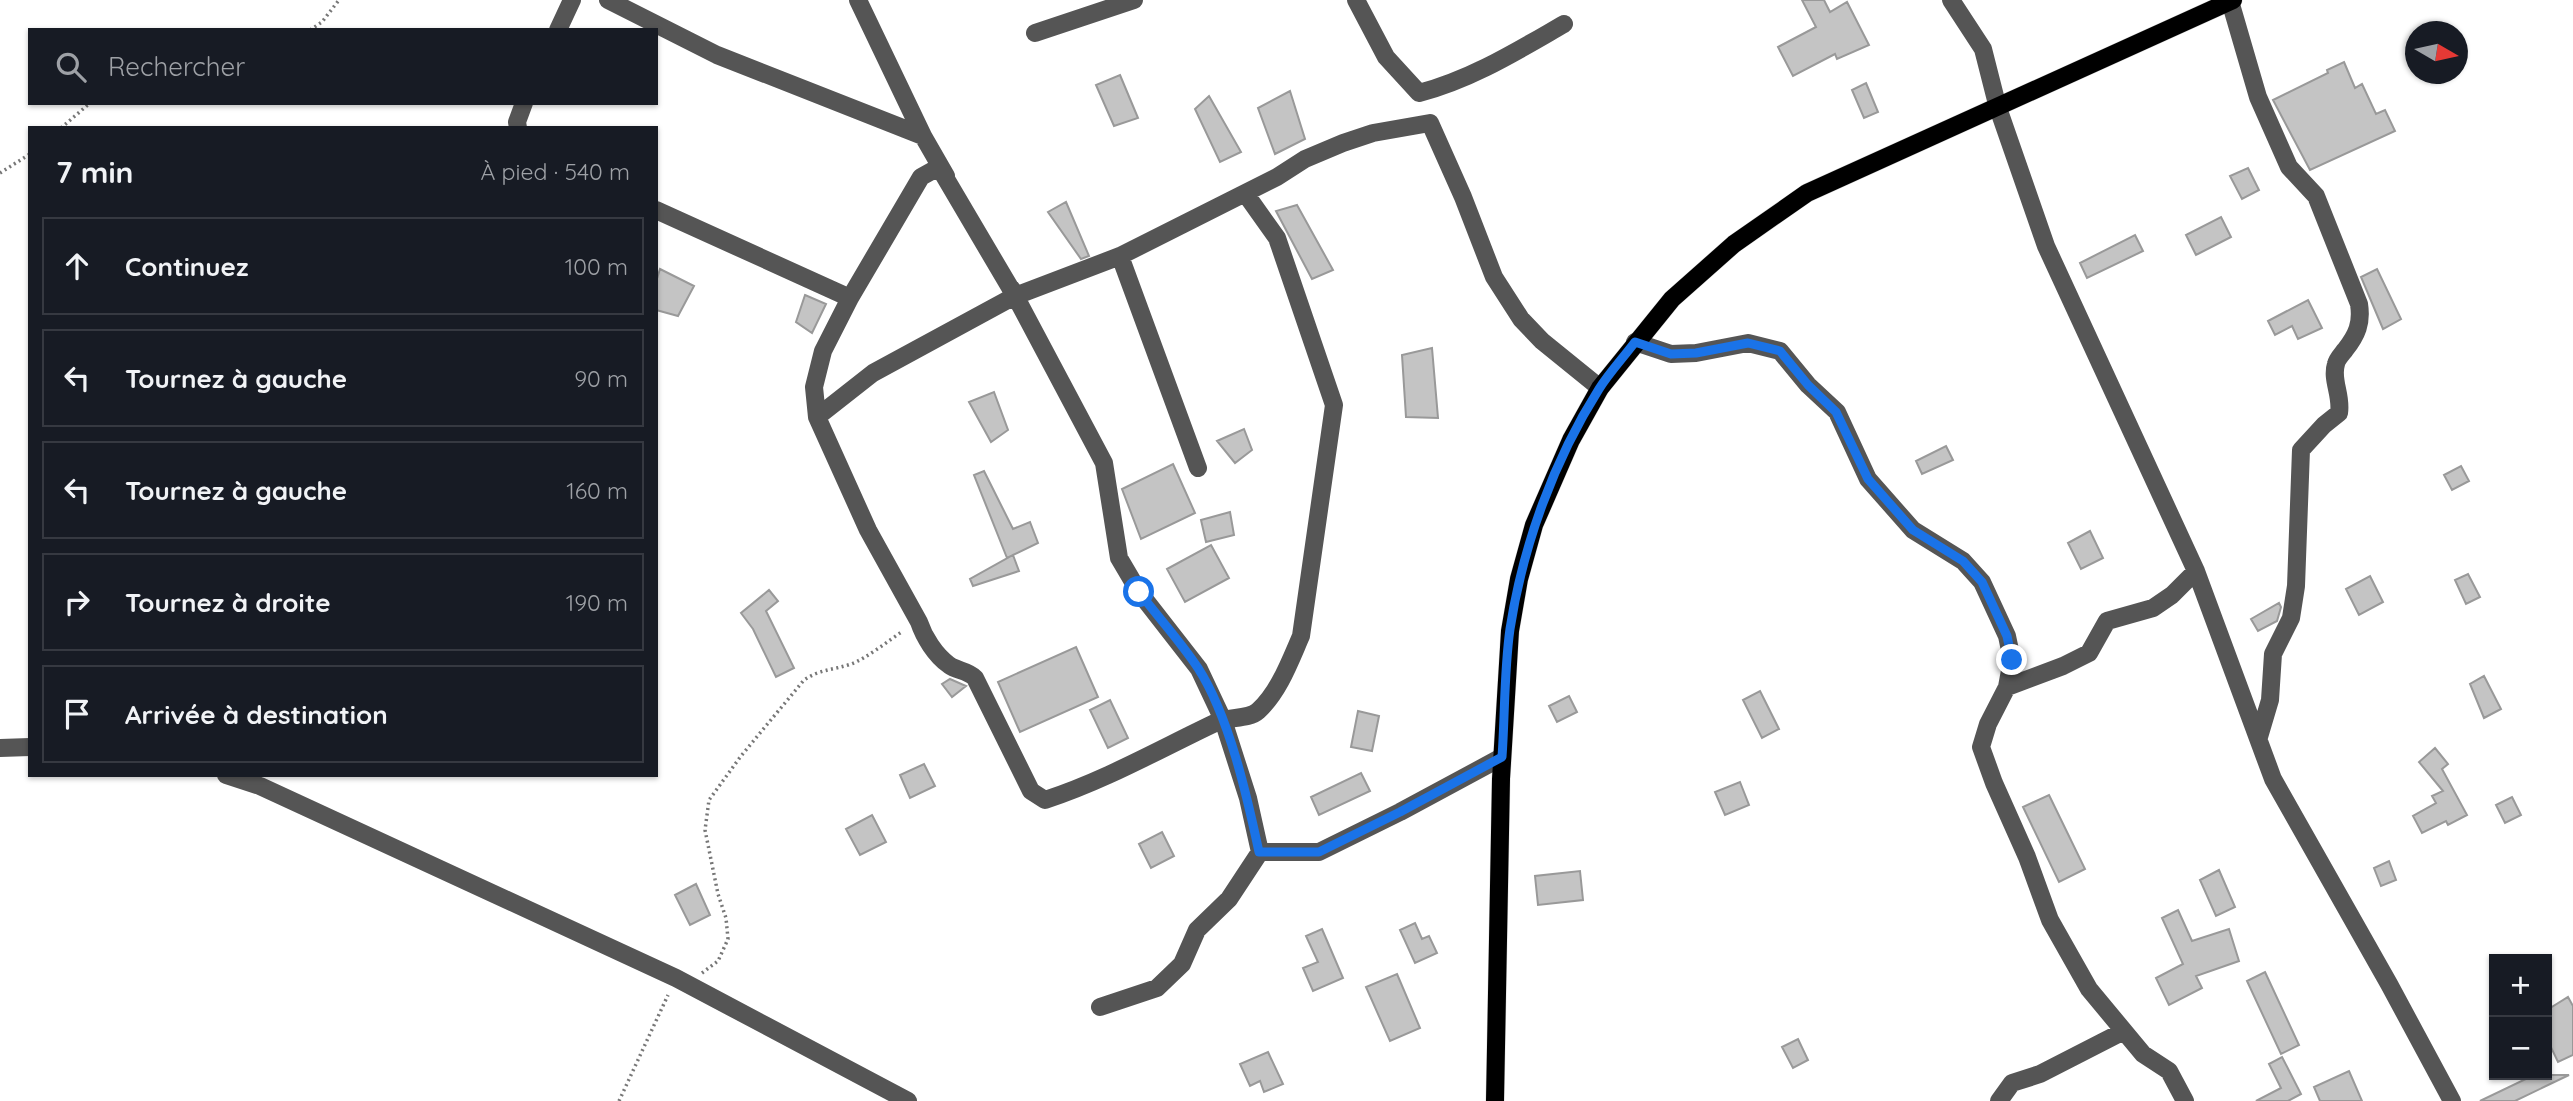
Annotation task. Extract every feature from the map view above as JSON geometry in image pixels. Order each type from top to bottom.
[{"type":"main road","points":[[1495,1101],[1502,757],[1510,631],[1520,579],[1535,525],[1571,440],[1600,388],[1672,299],[1734,244],[1807,193],[2231,1]]},
{"type":"street","points":[[559,28],[572,0]]},
{"type":"street","points":[[608,0],[717,55],[923,136]]},
{"type":"street","points":[[858,0],[923,136],[1015,296],[1104,463],[1119,558],[1139,592],[1199,669],[1223,720],[1248,798],[1259,852],[1229,899],[1197,930],[1182,964],[1157,988],[1100,1007]]},
{"type":"street","points":[[1035,33],[1135,0]]},
{"type":"street","points":[[1356,0],[1386,57],[1419,93],[1494,278],[1521,319],[1542,341],[1600,388]]},
{"type":"street","points":[[1951,0],[1983,49],[1998,108],[2046,246],[2196,570],[2273,779],[2452,1101]]},
{"type":"street","points":[[2231,1],[2258,97],[2289,167],[2316,196],[2359,304],[2362,319],[2355,337],[2336,362],[2335,379],[2342,400],[2339,413],[2301,450],[2296,586],[2291,618],[2273,654],[2270,700],[2259,737]]},
{"type":"street","points":[[1419,93],[1478,72],[1564,24]]},
{"type":"street","points":[[518,126],[523,105]]},
{"type":"street","points":[[817,417],[873,373],[1015,296],[1120,256],[1245,193],[1305,159],[1343,143],[1373,132],[1430,123]]},
{"type":"street","points":[[1015,296],[939,167],[921,177],[850,298],[823,351],[814,387],[817,417],[868,530],[919,622],[924,637],[950,666],[967,671],[975,678],[1031,791],[1045,800],[1122,770],[1223,720],[1257,713],[1287,668],[1301,636],[1334,405],[1278,238],[1245,193]]},
{"type":"street","points":[[658,210],[850,298]]},
{"type":"street","points":[[1120,256],[1198,468]]},
{"type":"street","points":[[1635,342],[1671,354],[1696,353],[1748,343],[1780,351],[1808,385],[1836,412],[1868,479],[1913,530],[1963,561],[1982,582],[2007,636],[2012,660],[2007,687],[1988,724],[1980,747],[2050,920],[2089,989],[2143,1054],[2169,1071],[2185,1101]]},
{"type":"street","points":[[2007,687],[2089,653],[2107,621],[2153,608],[2172,595],[2196,570]]},
{"type":"street","points":[[0,748],[28,747]]},
{"type":"street","points":[[1259,852],[1319,852],[1502,757]]},
{"type":"street","points":[[232,777],[260,786],[676,978],[908,1101]]},
{"type":"street","points":[[1999,1101],[2012,1083],[2040,1074],[2122,1032]]},
{"type":"path","points":[[313,28],[322,22],[339,0]]},
{"type":"path","points":[[63,126],[88,105]]},
{"type":"path","points":[[0,173],[28,155]]},
{"type":"path","points":[[619,1101],[676,978],[698,976],[718,961],[728,939],[726,918],[718,894],[705,830],[709,800],[741,755],[804,680],[814,673],[852,664],[919,622]]},
{"type":"building","points":[[1802,0],[1824,0],[1830,12],[1847,2],[1869,45],[1837,59],[1835,54],[1793,76],[1778,47],[1816,27]]},
{"type":"building","points":[[2344,62],[2355,88],[2362,84],[2376,114],[2385,110],[2395,131],[2310,170],[2273,100],[2328,73],[2327,70]]},
{"type":"building","points":[[1120,75],[1138,118],[1114,126],[1096,85]]},
{"type":"building","points":[[1866,83],[1878,112],[1864,118],[1852,90]]},
{"type":"building","points":[[1290,91],[1305,139],[1275,154],[1258,108]]},
{"type":"building","points":[[1209,96],[1241,152],[1220,162],[1195,109]]},
{"type":"building","points":[[2248,168],[2259,190],[2242,199],[2230,176]]},
{"type":"building","points":[[1066,202],[1089,256],[1081,259],[1048,212]]},
{"type":"building","points":[[1297,205],[1333,270],[1312,279],[1276,211]]},
{"type":"building","points":[[2221,217],[2231,237],[2196,255],[2186,235]]},
{"type":"building","points":[[2135,235],[2143,251],[2087,278],[2080,263]]},
{"type":"building","points":[[660,269],[694,286],[678,316],[658,311]]},
{"type":"building","points":[[2377,269],[2401,319],[2383,329],[2361,277]]},
{"type":"building","points":[[805,295],[826,304],[812,333],[796,322]]},
{"type":"building","points":[[2308,300],[2322,328],[2298,339],[2292,326],[2275,335],[2268,321]]},
{"type":"building","points":[[1432,348],[1438,418],[1406,417],[1402,355]]},
{"type":"building","points":[[994,392],[1008,430],[991,442],[969,402]]},
{"type":"building","points":[[1244,429],[1252,450],[1235,463],[1217,441]]},
{"type":"building","points":[[1946,446],[1953,460],[1922,474],[1916,461]]},
{"type":"building","points":[[1173,464],[1195,513],[1141,539],[1122,489]]},
{"type":"building","points":[[2461,466],[2469,481],[2452,490],[2444,475]]},
{"type":"building","points":[[984,471],[1013,529],[1030,522],[1038,543],[1007,558],[974,475]]},
{"type":"building","points":[[1230,512],[1234,535],[1206,542],[1201,520]]},
{"type":"building","points":[[2090,531],[2103,558],[2081,569],[2068,543]]},
{"type":"building","points":[[1211,545],[1229,578],[1185,602],[1167,569]]},
{"type":"building","points":[[1013,555],[1019,571],[973,586],[970,579]]},
{"type":"building","points":[[2468,574],[2480,597],[2466,604],[2455,580]]},
{"type":"building","points":[[2370,576],[2383,602],[2359,615],[2346,589]]},
{"type":"building","points":[[769,590],[778,601],[766,611],[794,668],[776,677],[753,629],[741,613]]},
{"type":"building","points":[[2279,603],[2281,607],[2277,621],[2258,631],[2251,619]]},
{"type":"building","points":[[1076,647],[1098,697],[1020,732],[998,682]]},
{"type":"building","points":[[2484,676],[2501,709],[2484,718],[2470,684]]},
{"type":"building","points":[[950,679],[966,686],[952,697],[942,684]]},
{"type":"building","points":[[1760,691],[1779,729],[1762,738],[1743,700]]},
{"type":"building","points":[[1569,696],[1577,712],[1557,722],[1549,706]]},
{"type":"building","points":[[1110,700],[1128,738],[1108,748],[1090,710]]},
{"type":"building","points":[[1358,711],[1379,716],[1372,751],[1351,747]]},
{"type":"building","points":[[2435,748],[2448,764],[2442,769],[2467,815],[2448,825],[2446,821],[2422,833],[2413,816],[2436,803],[2432,796],[2443,791],[2419,762]]},
{"type":"building","points":[[924,764],[935,786],[910,798],[900,775]]},
{"type":"building","points":[[1361,773],[1370,791],[1319,815],[1311,797]]},
{"type":"building","points":[[1740,782],[1749,805],[1725,815],[1715,792]]},
{"type":"building","points":[[2049,795],[2085,869],[2059,882],[2023,807]]},
{"type":"building","points":[[2512,797],[2521,815],[2505,823],[2496,805]]},
{"type":"building","points":[[872,815],[886,842],[860,855],[846,829]]},
{"type":"building","points":[[1162,832],[1174,856],[1151,868],[1139,844]]},
{"type":"building","points":[[2389,861],[2396,880],[2381,886],[2374,868]]},
{"type":"building","points":[[2219,870],[2235,907],[2216,916],[2200,880]]},
{"type":"building","points":[[1580,871],[1583,900],[1538,905],[1535,876]]},
{"type":"building","points":[[696,884],[710,915],[690,925],[675,895]]},
{"type":"building","points":[[2178,910],[2192,941],[2229,929],[2239,961],[2196,976],[2202,988],[2169,1005],[2156,978],[2183,964],[2162,918]]},
{"type":"building","points":[[1415,923],[1422,939],[1429,936],[1437,953],[1415,963],[1400,930]]},
{"type":"building","points":[[1322,929],[1343,978],[1313,991],[1303,968],[1318,962],[1306,936]]},
{"type":"building","points":[[2265,972],[2299,1045],[2281,1054],[2247,981]]},
{"type":"building","points":[[1397,974],[1420,1028],[1390,1041],[1366,987]]},
{"type":"building","points":[[2568,997],[2573,1006],[2573,1055],[2558,1062],[2552,1049],[2552,1007]]},
{"type":"building","points":[[1798,1039],[1808,1060],[1793,1068],[1782,1047]]},
{"type":"building","points":[[1268,1052],[1283,1084],[1264,1092],[1260,1081],[1250,1086],[1240,1064]]},
{"type":"building","points":[[2282,1057],[2301,1094],[2288,1101],[2256,1101],[2281,1088],[2269,1064]]},
{"type":"building","points":[[2349,1071],[2362,1101],[2320,1101],[2314,1087]]},
{"type":"building","points":[[2552,1075],[2569,1075],[2515,1101],[2480,1101],[2524,1080],[2552,1080]]},
{"type":"route","points":[[1139,592],[1199,669],[1223,720],[1248,798],[1259,852],[1319,852],[1502,757],[1510,631],[1520,579],[1535,525],[1571,440],[1600,388],[1635,342],[1671,354],[1696,353],[1748,343],[1780,351],[1808,385],[1836,412],[1868,479],[1913,530],[1963,561],[1982,582],[2007,636],[2012,660]]}]
